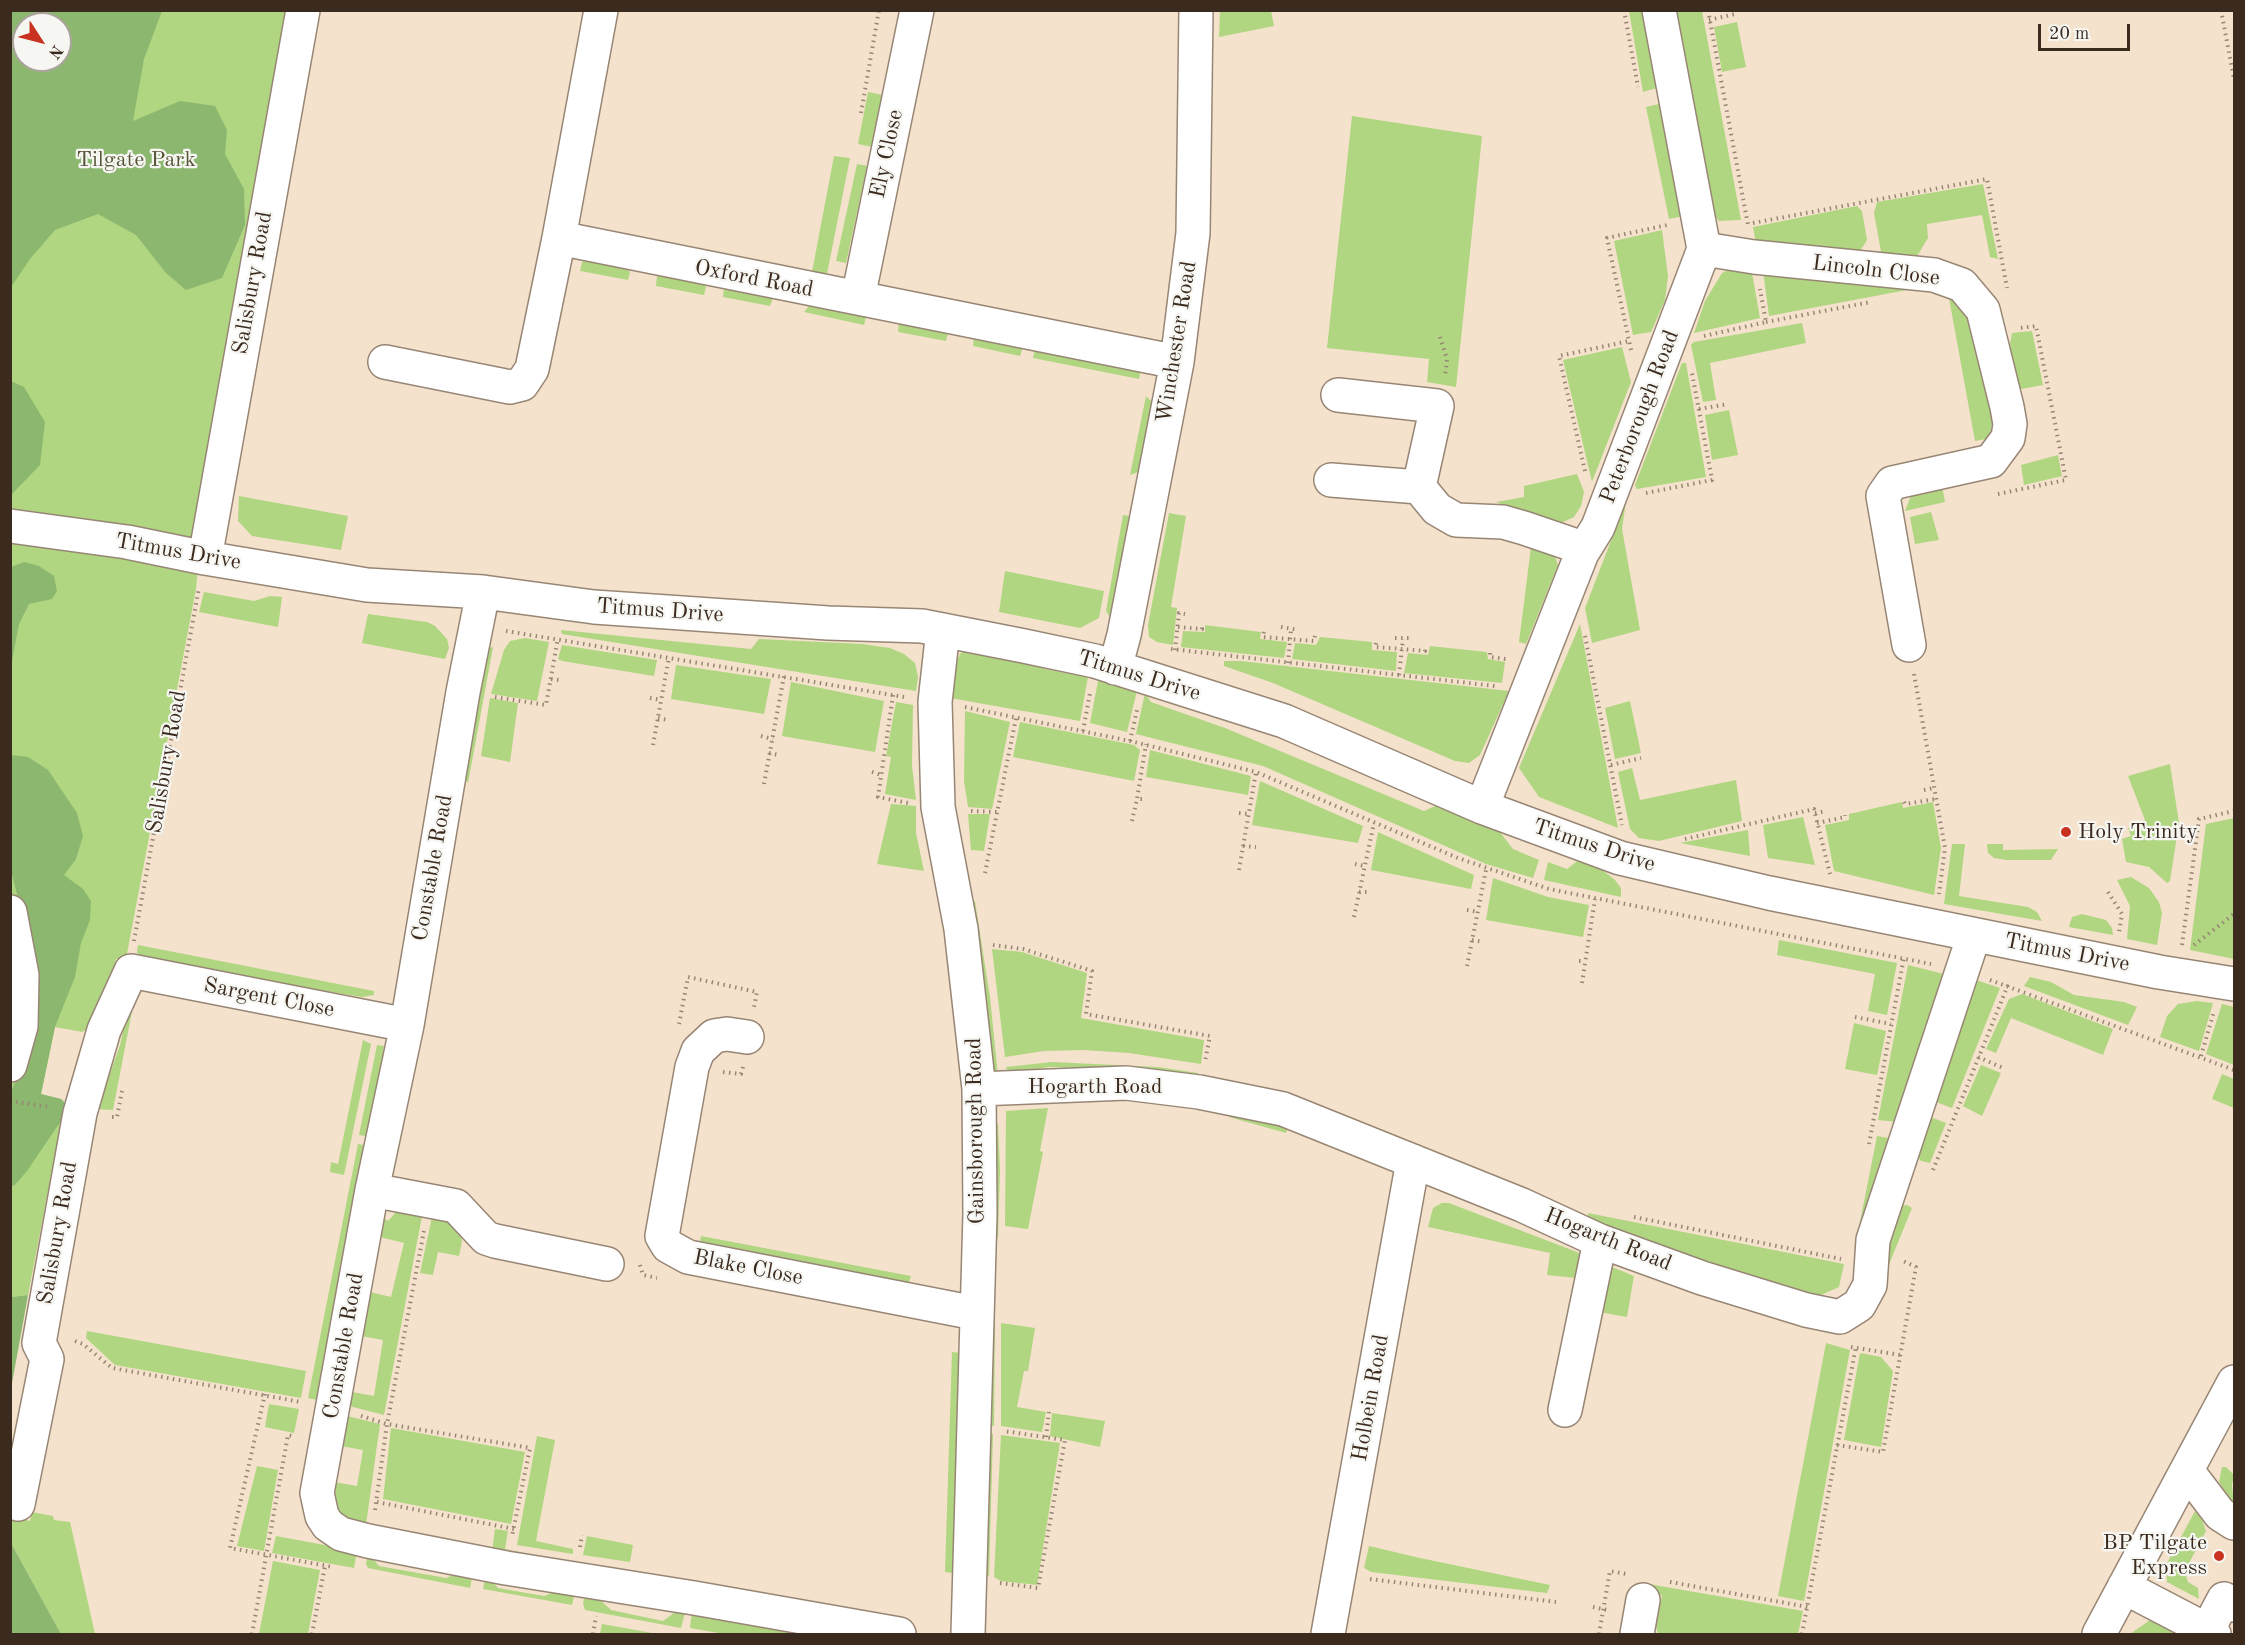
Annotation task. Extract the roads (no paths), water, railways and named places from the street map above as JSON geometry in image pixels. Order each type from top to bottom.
[{"type":"street","name":"Salisbury Road","points":[[205,558],[303,10]]},
{"type":"street","points":[[385,362],[510,387],[522,384],[532,369],[601,10]]},
{"type":"street","name":"Ely Close","points":[[858,298],[917,10]]},
{"type":"street","name":"Winchester Road","points":[[1115,668],[1124,635],[1177,362],[1193,233],[1196,10]]},
{"type":"street","points":[[1659,10],[1701,234]]},
{"type":"street","name":"Lincoln Close","points":[[1701,234],[1754,258],[1934,275],[1962,285],[1983,310],[2010,424],[2008,438],[1991,460],[1900,481],[1886,489],[1884,505],[1909,645]]},
{"type":"street","name":"Peterborough Road","points":[[1482,807],[1590,540],[1701,234]]},
{"type":"street","name":"Oxford Road","points":[[559,238],[1177,362]]},
{"type":"street","points":[[1338,395],[1437,406],[1419,487]]},
{"type":"street","points":[[1331,480],[1419,487],[1437,509],[1456,520],[1503,522],[1571,544],[1590,540]]},
{"type":"street","name":"Titmus Drive","points":[[10,526],[127,542],[205,558],[367,585],[483,592],[594,607],[828,623],[922,626],[1095,661],[1284,720],[1482,807],[1620,858],[1769,893],[2114,962],[2171,964],[2229,982]]},
{"type":"street","name":"Constable Road","points":[[483,592],[407,1025],[372,1190],[317,1493],[318,1505],[328,1525],[341,1534],[368,1542],[506,1568],[694,1598],[899,1635]]},
{"type":"street","name":"Gainsborough Road","points":[[943,630],[935,702],[938,807],[961,929],[979,1089],[980,1181],[968,1635]]},
{"type":"street","points":[[10,912],[22,975],[21,1026],[10,1065]]},
{"type":"street","name":"Hogarth Road","points":[[979,1089],[1126,1083],[1199,1092],[1283,1109],[1522,1205],[1600,1241],[1702,1278],[1806,1310],[1840,1317],[1859,1305],[1870,1285],[1873,1240],[1960,971],[1974,935]]},
{"type":"street","name":"Salisbury Road","points":[[18,1504],[47,1359],[39,1343],[80,1113],[104,1030],[130,971]]},
{"type":"street","name":"Sargent Close","points":[[130,971],[407,1025]]},
{"type":"street","name":"Blake Close","points":[[747,1037],[727,1034],[714,1036],[698,1051],[692,1067],[662,1236],[668,1246],[688,1257],[975,1312]]},
{"type":"street","name":"Holbein Road","points":[[1328,1635],[1413,1161]]},
{"type":"street","points":[[372,1190],[456,1206],[486,1238],[495,1241],[622,1259]]},
{"type":"street","points":[[1565,1410],[1600,1241]]},
{"type":"street","points":[[2099,1635],[2235,1382]]},
{"type":"street","points":[[2187,1472],[2220,1514],[2235,1523]]},
{"type":"street","points":[[1637,1635],[1646,1585]]},
{"type":"street","points":[[2124,1587],[2210,1633],[2224,1599],[2235,1605]]},
{"type":"place","name":"Holy Trinity","points":[[2066,832]]},
{"type":"place","name":"BP Tilgate Express","points":[[2219,1556]]},
{"type":"park label","name":"Tilgate Park","points":[[136,160]]}]
